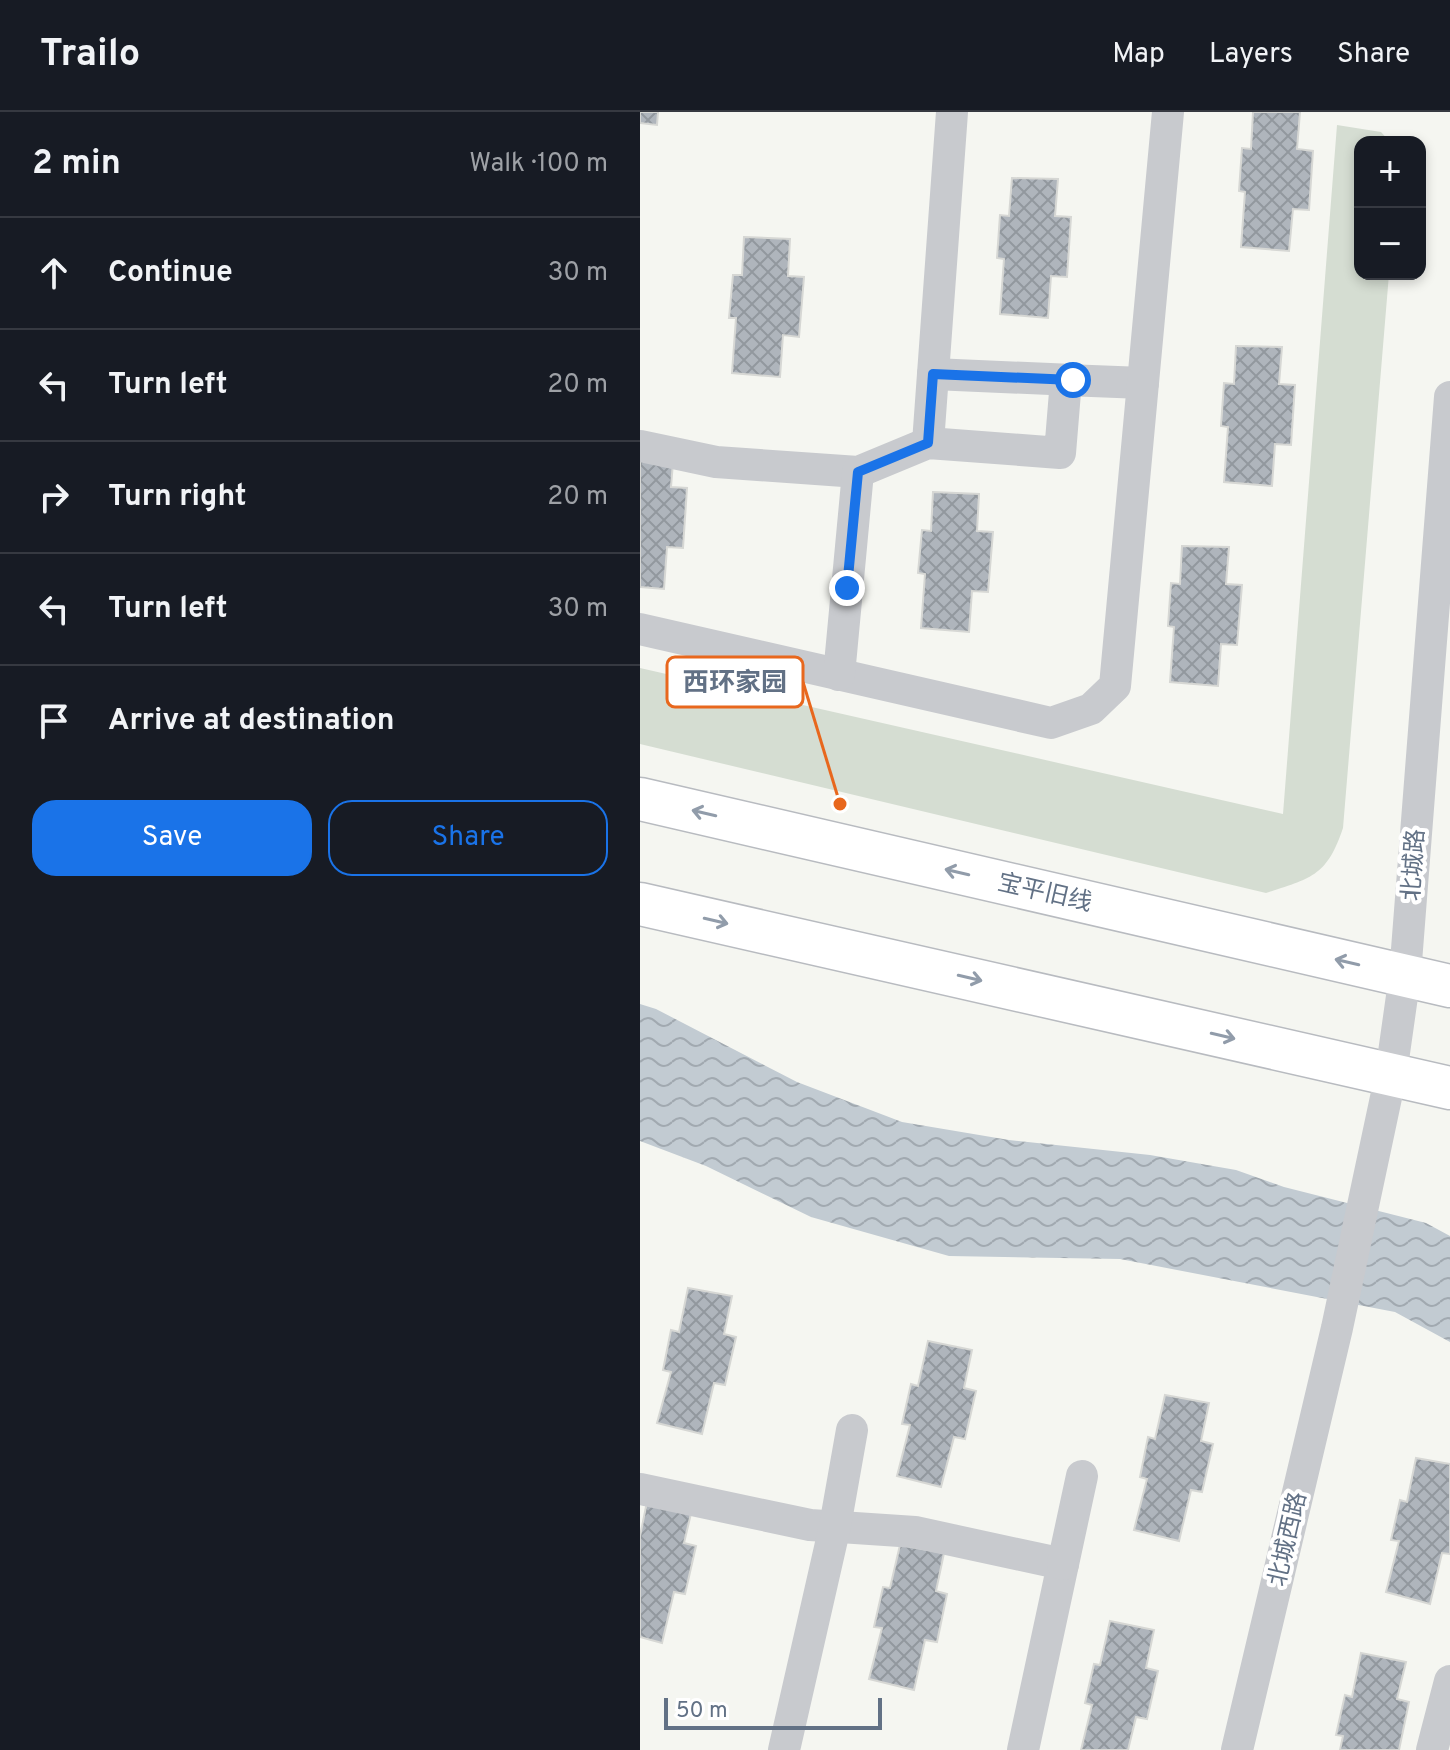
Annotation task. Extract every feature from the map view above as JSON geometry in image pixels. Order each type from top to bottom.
[{"type":"main road","name":"宝平旧线","points":[[640,799],[1450,986]]},
{"type":"main road","points":[[640,904],[1450,1088]]},
{"type":"street","points":[[928,443],[952,112]]},
{"type":"street","points":[[640,629],[1051,723],[1091,709],[1115,686],[1168,112]]},
{"type":"street","points":[[933,374],[1143,383]]},
{"type":"street","points":[[640,446],[716,462],[858,472],[928,443],[1060,453],[1066,380],[1073,380]]},
{"type":"street","name":"北城路","points":[[1337,1328],[1391,1074],[1405,975],[1450,397]]},
{"type":"street","points":[[839,675],[858,472]]},
{"type":"street","name":"北城西路","points":[[1237,1750],[1337,1328]]},
{"type":"street","points":[[784,1750],[835,1526],[852,1430]]},
{"type":"street","points":[[1023,1750],[1082,1476]]},
{"type":"street","points":[[640,1489],[810,1525],[915,1532],[1063,1564]]},
{"type":"street","points":[[1432,1750],[1449,1686]]},
{"type":"shaded area","points":[[1337,125],[1381,132],[1385,136],[1354,136],[1354,280],[1389,280],[1343,828],[1331,856],[1316,873],[1266,893],[640,744],[640,668],[1283,814]]},
{"type":"water","points":[[640,1004],[656,1009],[797,1082],[902,1122],[1009,1140],[1150,1155],[1236,1170],[1284,1187],[1426,1223],[1450,1236],[1450,1342],[1395,1312],[1120,1259],[949,1256],[811,1217],[706,1166],[640,1141]]},
{"type":"building","points":[[640,112],[658,112],[657,125],[640,123]]},
{"type":"building","points":[[1253,112],[1300,112],[1297,149],[1313,151],[1309,210],[1293,209],[1289,251],[1241,247],[1245,192],[1239,191],[1242,148],[1251,149]]},
{"type":"building","points":[[1012,178],[1058,179],[1055,216],[1071,217],[1067,277],[1051,276],[1048,318],[1000,314],[1004,259],[997,258],[1000,215],[1009,216]]},
{"type":"building","points":[[744,237],[790,239],[788,276],[804,277],[799,337],[783,335],[780,377],[732,373],[736,318],[729,318],[733,275],[742,275]]},
{"type":"building","points":[[1236,346],[1282,347],[1279,384],[1295,385],[1291,445],[1275,444],[1272,486],[1224,482],[1228,427],[1221,426],[1224,383],[1234,384]]},
{"type":"building","points":[[640,449],[674,450],[671,487],[687,488],[683,548],[667,547],[664,589],[640,587]]},
{"type":"building","points":[[933,492],[979,494],[977,531],[993,532],[988,592],[972,591],[969,632],[921,628],[925,574],[918,573],[922,530],[931,531]]},
{"type":"building","points":[[1182,546],[1229,547],[1226,584],[1242,585],[1237,645],[1221,644],[1218,686],[1170,682],[1174,627],[1168,626],[1171,583],[1180,584]]},
{"type":"building","points":[[688,1288],[732,1296],[724,1334],[736,1337],[725,1385],[714,1383],[702,1434],[657,1423],[671,1372],[663,1370],[671,1330],[679,1332]]},
{"type":"building","points":[[928,1341],[972,1350],[964,1388],[976,1391],[965,1439],[954,1437],[941,1487],[897,1476],[910,1425],[902,1424],[911,1384],[918,1386]]},
{"type":"building","points":[[1165,1395],[1209,1403],[1201,1441],[1213,1444],[1202,1492],[1191,1490],[1179,1541],[1134,1530],[1147,1479],[1140,1477],[1148,1437],[1155,1439]]},
{"type":"building","points":[[1416,1458],[1450,1464],[1450,1554],[1442,1553],[1430,1604],[1386,1592],[1399,1541],[1391,1540],[1400,1500],[1407,1502]]},
{"type":"building","points":[[648,1497],[693,1505],[684,1543],[696,1546],[685,1594],[674,1592],[662,1643],[640,1637],[640,1536]]},
{"type":"building","points":[[900,1545],[944,1553],[936,1591],[947,1594],[937,1642],[925,1640],[914,1690],[869,1679],[882,1628],[874,1627],[883,1587],[890,1588]]},
{"type":"building","points":[[1110,1621],[1154,1630],[1146,1668],[1158,1671],[1147,1719],[1136,1717],[1128,1750],[1081,1750],[1092,1705],[1085,1703],[1094,1664],[1100,1665]]},
{"type":"building","points":[[1361,1653],[1406,1662],[1397,1699],[1409,1702],[1399,1750],[1340,1750],[1343,1736],[1336,1735],[1345,1695],[1352,1697]]},
{"type":"place","name":"西环家园","points":[[840,804]]},
{"type":"route","points":[[847,588],[858,472],[928,443],[933,374],[1073,380]]}]
